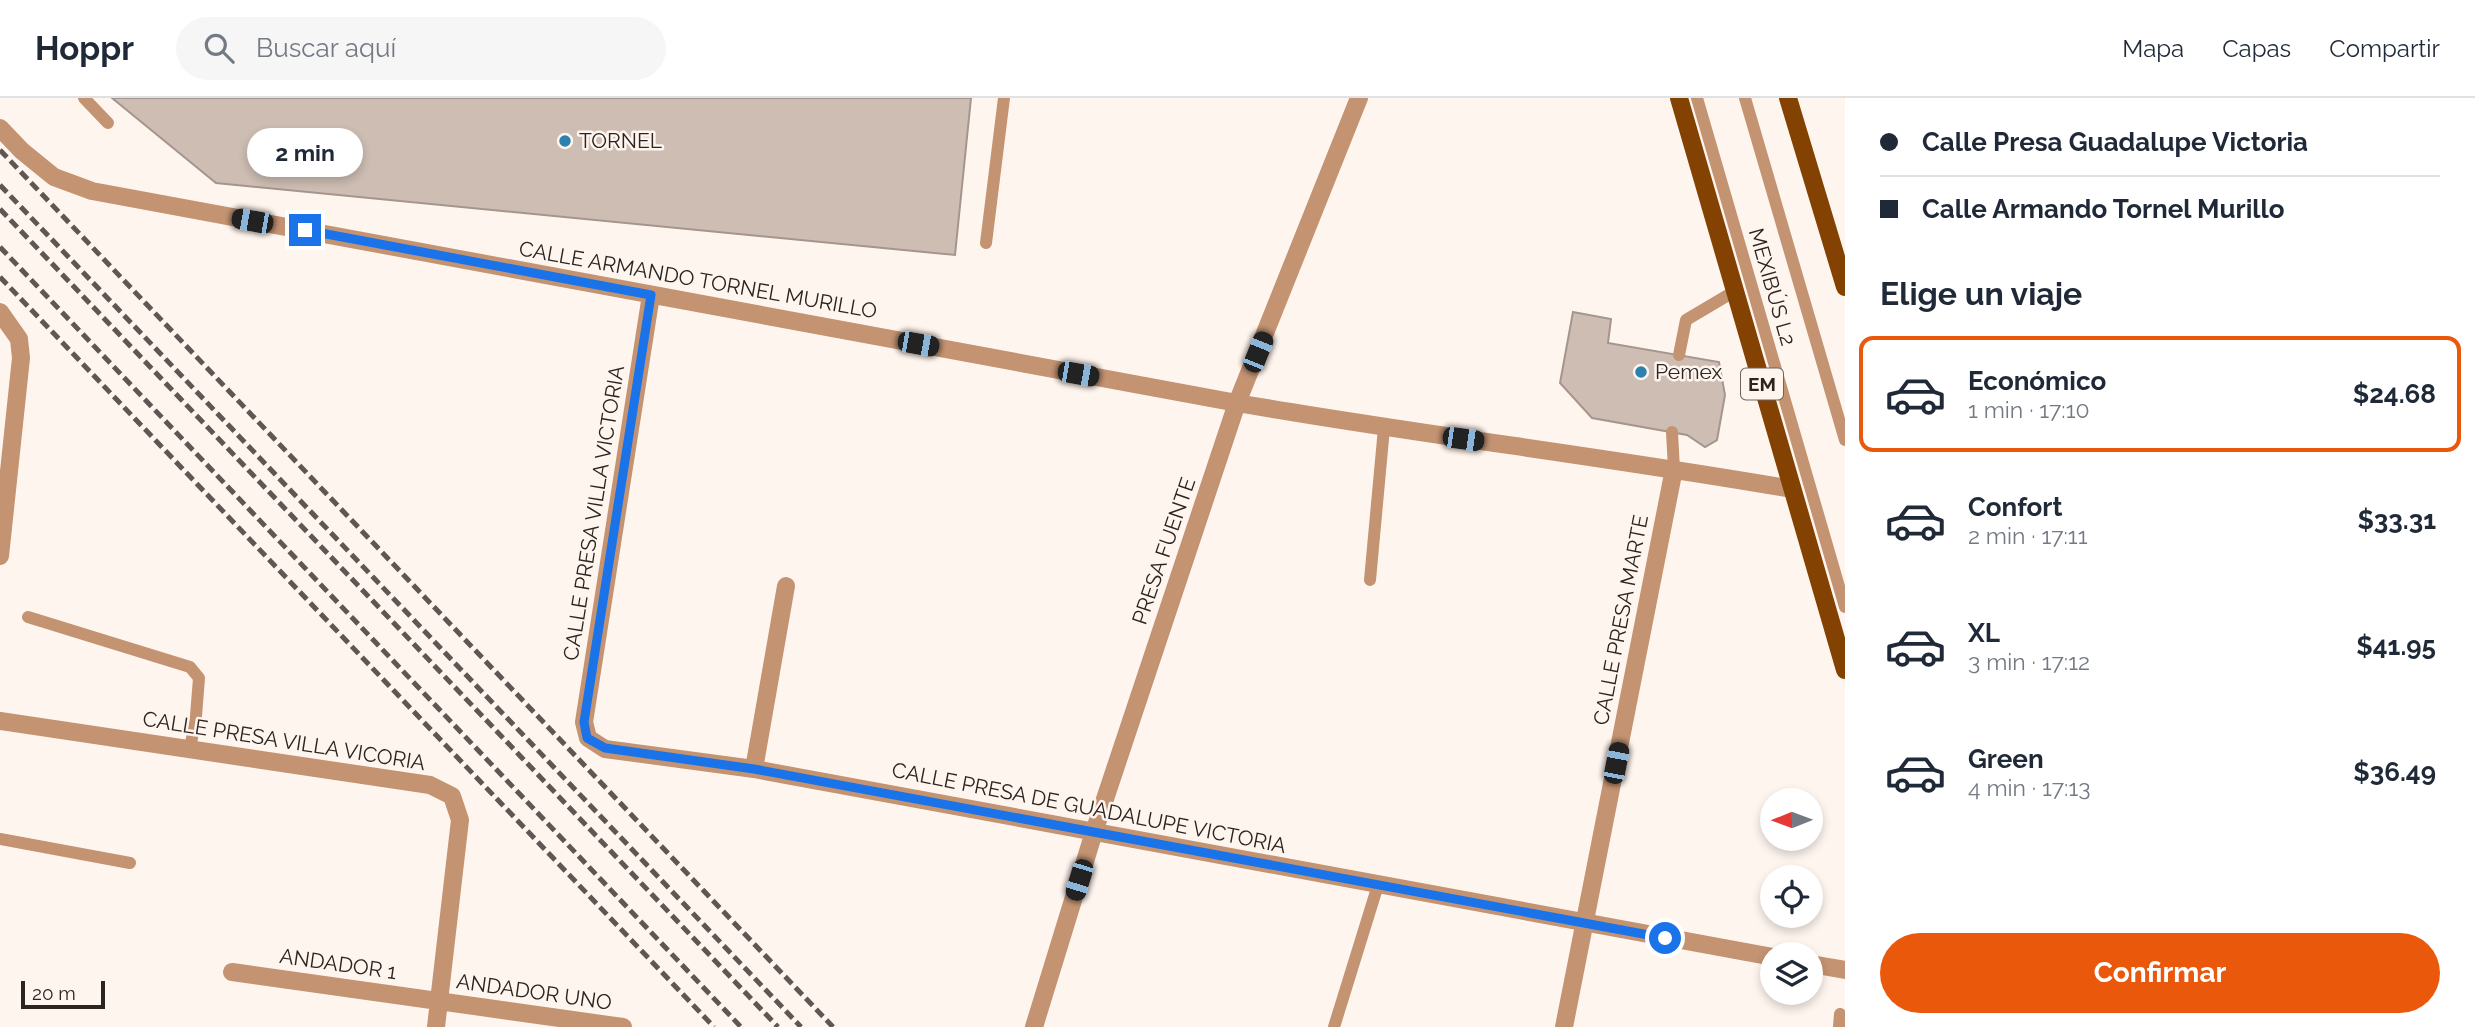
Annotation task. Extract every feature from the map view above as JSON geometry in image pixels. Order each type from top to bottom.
[{"type":"main road","name":"EM","points":[[1679,98],[1845,670]]},
{"type":"main road","points":[[1788,98],[1841,255],[1845,287]]},
{"type":"street","name":"PRESA FUENTE","points":[[1037,1025],[1094,832],[1237,403],[1359,98]]},
{"type":"street","name":"CALLE ARMANDO TORNEL MURILLO","points":[[0,128],[22,152],[54,177],[92,191],[1237,403],[1384,428],[1674,468],[1792,489]]},
{"type":"street","name":"CALLE PRESA VILLA VICTORIA","points":[[587,738],[584,722],[651,295]]},
{"type":"street","points":[[0,312],[9,321],[19,339],[21,358],[0,556]]},
{"type":"street","name":"CALLE PRESA MARTE","points":[[1564,1027],[1674,468]]},
{"type":"street","points":[[754,769],[786,586]]},
{"type":"street","name":"CALLE PRESA VILLA VICORIA","points":[[0,721],[430,785],[452,796],[460,820],[436,1027]]},
{"type":"street","name":"CALLE PRESA DE GUADALUPE VICTORIA","points":[[587,738],[605,748],[754,769],[1760,955]]},
{"type":"street","points":[[1823,966],[1845,970]]},
{"type":"street","name":"ANDADOR 1","points":[[232,972],[439,1001]]},
{"type":"street","name":"ANDADOR UNO","points":[[439,1001],[623,1027]]},
{"type":"lane","points":[[84,98],[108,122]]},
{"type":"lane","points":[[986,243],[1004,98]]},
{"type":"lane","name":"MEXIBÚS L2","points":[[1697,98],[1845,607]]},
{"type":"lane","name":"MEXIBÚS L2","points":[[1745,98],[1845,440]]},
{"type":"lane","points":[[1679,355],[1686,320],[1735,290]]},
{"type":"lane","points":[[1370,580],[1384,428]]},
{"type":"lane","points":[[1672,432],[1674,468]]},
{"type":"lane","points":[[28,617],[190,667],[199,678],[190,749]]},
{"type":"lane","points":[[0,839],[130,863]]},
{"type":"lane","points":[[1334,1027],[1378,885]]},
{"type":"building","name":"TORNEL","points":[[112,98],[971,98],[955,255],[216,183]]},
{"type":"building","name":"Pemex","points":[[1573,312],[1611,319],[1608,343],[1719,362],[1725,395],[1717,440],[1705,447],[1687,435],[1592,418],[1560,383]]},
{"type":"railway","points":[[0,150],[833,1027]]},
{"type":"railway","points":[[0,185],[801,1027]]},
{"type":"railway","points":[[0,209],[778,1027]]},
{"type":"railway","points":[[0,247],[741,1027]]},
{"type":"railway","points":[[0,277],[714,1027]]},
{"type":"place","name":"TORNEL","points":[[565,141]]},
{"type":"place","name":"Pemex","points":[[1641,372]]},
{"type":"route","points":[[305,230],[651,295],[584,722],[587,738],[605,748],[754,769],[1665,938]]}]
